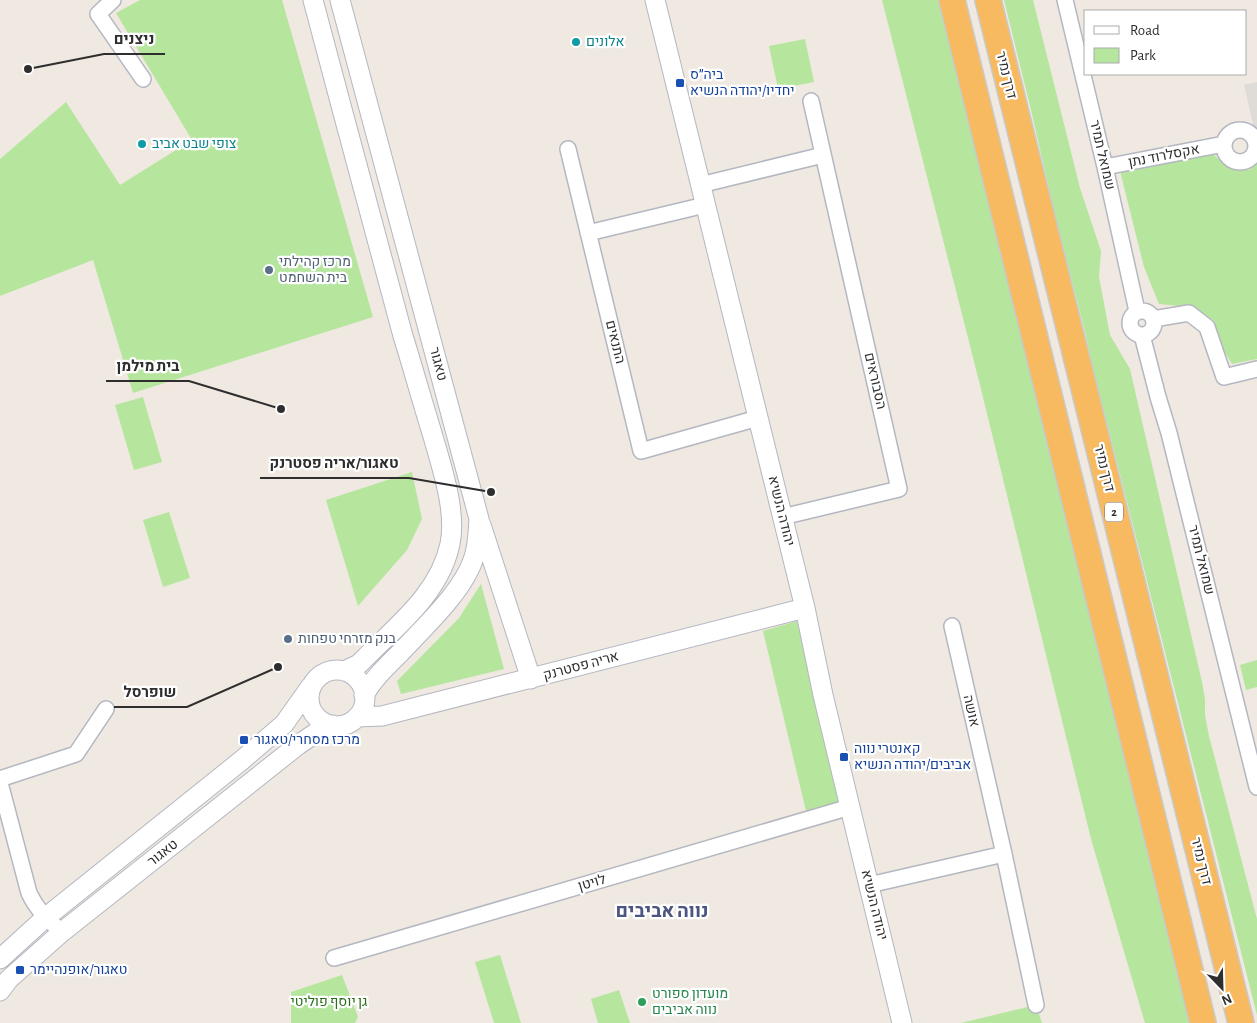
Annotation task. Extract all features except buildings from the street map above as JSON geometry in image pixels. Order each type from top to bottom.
[{"type":"highway","points":[[952,0],[1204,1023]]},
{"type":"highway","name":"דרך נמיר","points":[[988,0],[1241,1023]]},
{"type":"street","points":[[113,0],[98,14],[143,80]]},
{"type":"street","name":"טאגור","points":[[313,0],[451,506],[451,543],[445,563],[433,587],[418,606],[359,664],[344,671]]},
{"type":"street","name":"טאגור","points":[[340,0],[479,519],[474,557],[465,577],[435,616],[375,678],[364,695]]},
{"type":"street","name":"יהודה הנשיא","points":[[654,0],[758,418],[902,1023]]},
{"type":"street","name":"שמואל תמיר","points":[[1065,0],[1105,167],[1136,311]]},
{"type":"street","name":"הסבוראים","points":[[782,517],[900,489],[811,101]]},
{"type":"street","points":[[1237,130],[1247,131],[1256,138],[1254,154],[1245,161],[1234,161],[1224,150],[1224,144],[1228,135],[1237,130]]},
{"type":"street","name":"אקסלרוד נתן","points":[[1105,167],[1224,144]]},
{"type":"street","name":"התנאים","points":[[568,150],[641,451],[758,418]]},
{"type":"street","points":[[700,185],[823,154]]},
{"type":"street","points":[[588,233],[705,205]]},
{"type":"street","points":[[1136,311],[1149,312],[1154,319],[1152,330],[1142,335],[1134,332],[1130,325],[1130,317],[1136,311]]},
{"type":"street","points":[[1154,319],[1189,313],[1207,327],[1224,377],[1257,369]]},
{"type":"street","name":"שמואל תמיר","points":[[1142,335],[1169,433],[1257,786]]},
{"type":"street","points":[[479,519],[531,679]]},
{"type":"street","name":"אריה פסטרנק","points":[[357,717],[382,716],[804,608]]},
{"type":"street","name":"אושה","points":[[952,626],[1036,1005]]},
{"type":"street","points":[[329,671],[344,671],[352,674],[358,680],[362,687],[364,703],[357,717],[350,722],[342,725],[325,723],[318,718],[310,703],[309,695],[312,686],[322,674],[329,671]]},
{"type":"street","name":"טאגור","points":[[0,959],[45,918],[284,724],[312,686]]},
{"type":"street","points":[[0,779],[76,754],[106,709]]},
{"type":"street","name":"טאגור","points":[[0,991],[9,979],[62,932],[298,744],[334,725]]},
{"type":"street","points":[[0,783],[29,893],[45,918],[62,932]]},
{"type":"street","name":"לויטן","points":[[334,958],[850,807]]},
{"type":"street","points":[[869,885],[1004,854]]},
{"type":"green space","points":[[140,0],[282,0],[373,317],[133,393],[93,260],[0,296],[0,159],[66,102],[120,185],[192,140],[116,13]]},
{"type":"green space","points":[[882,0],[941,0],[1146,821],[1189,1023],[1145,1023],[1091,839],[981,389]]},
{"type":"green space","points":[[1004,0],[1033,0],[1080,188],[1101,251],[1099,277],[1110,335],[1130,369],[1202,682],[1209,736],[1257,919],[1257,1015],[1092,364]]},
{"type":"green space","points":[[805,39],[814,82],[778,89],[769,46]]},
{"type":"green space","points":[[1209,151],[1226,165],[1249,170],[1257,163],[1257,359],[1232,364],[1220,345],[1213,320],[1191,307],[1159,304],[1144,267],[1120,171]]},
{"type":"green space","points":[[143,397],[162,462],[134,470],[115,405]]},
{"type":"green space","points":[[412,472],[422,519],[407,550],[358,606],[326,500]]},
{"type":"green space","points":[[169,512],[190,578],[163,587],[143,520]]},
{"type":"green space","points":[[481,584],[504,669],[401,694],[397,681],[459,618]]},
{"type":"green space","points":[[797,621],[842,801],[806,811],[763,631]]},
{"type":"green space","points":[[1257,660],[1257,687],[1246,690],[1240,665]]},
{"type":"green space","points":[[500,955],[521,1023],[494,1023],[475,962]]},
{"type":"green space","name":"גן יוסף פוליטי","points":[[342,975],[358,1017],[355,1023],[291,1023],[291,992]]},
{"type":"green space","points":[[619,990],[630,1023],[598,1023],[591,999]]},
{"type":"green space","points":[[1036,1005],[1042,1023],[961,1023]]},
{"type":"shaded area","points":[[1257,82],[1257,142],[1244,85]]},
{"type":"place","name":"אלונים","points":[[576,42]]},
{"type":"place","name":"ניצנים","points":[[28,69]]},
{"type":"place","name":"ביה״ס יחדיו/יהודה הנשיא","points":[[680,83]]},
{"type":"place","name":"צופי שבט אביב","points":[[142,144]]},
{"type":"place","name":"מרכז קהילתי בית השחמט","points":[[269,270]]},
{"type":"place","name":"בית מילמן","points":[[281,409]]},
{"type":"place","name":"טאגור/אריה פסטרנק","points":[[491,492]]},
{"type":"place","name":"בנק מזרחי טפחות","points":[[288,639]]},
{"type":"place","name":"שופרסל","points":[[278,667]]},
{"type":"place","name":"מרכז מסחרי/טאגור","points":[[244,740]]},
{"type":"place","name":"קאנטרי נווה אביבים/יהודה הנשיא","points":[[844,757]]},
{"type":"place","name":"טאגור/אופנהיימר","points":[[20,970]]},
{"type":"place","name":"מועדון ספורט נווה אביבים","points":[[642,1002]]},
{"type":"district","name":"נווה אביבים","points":[[662,911]]}]
